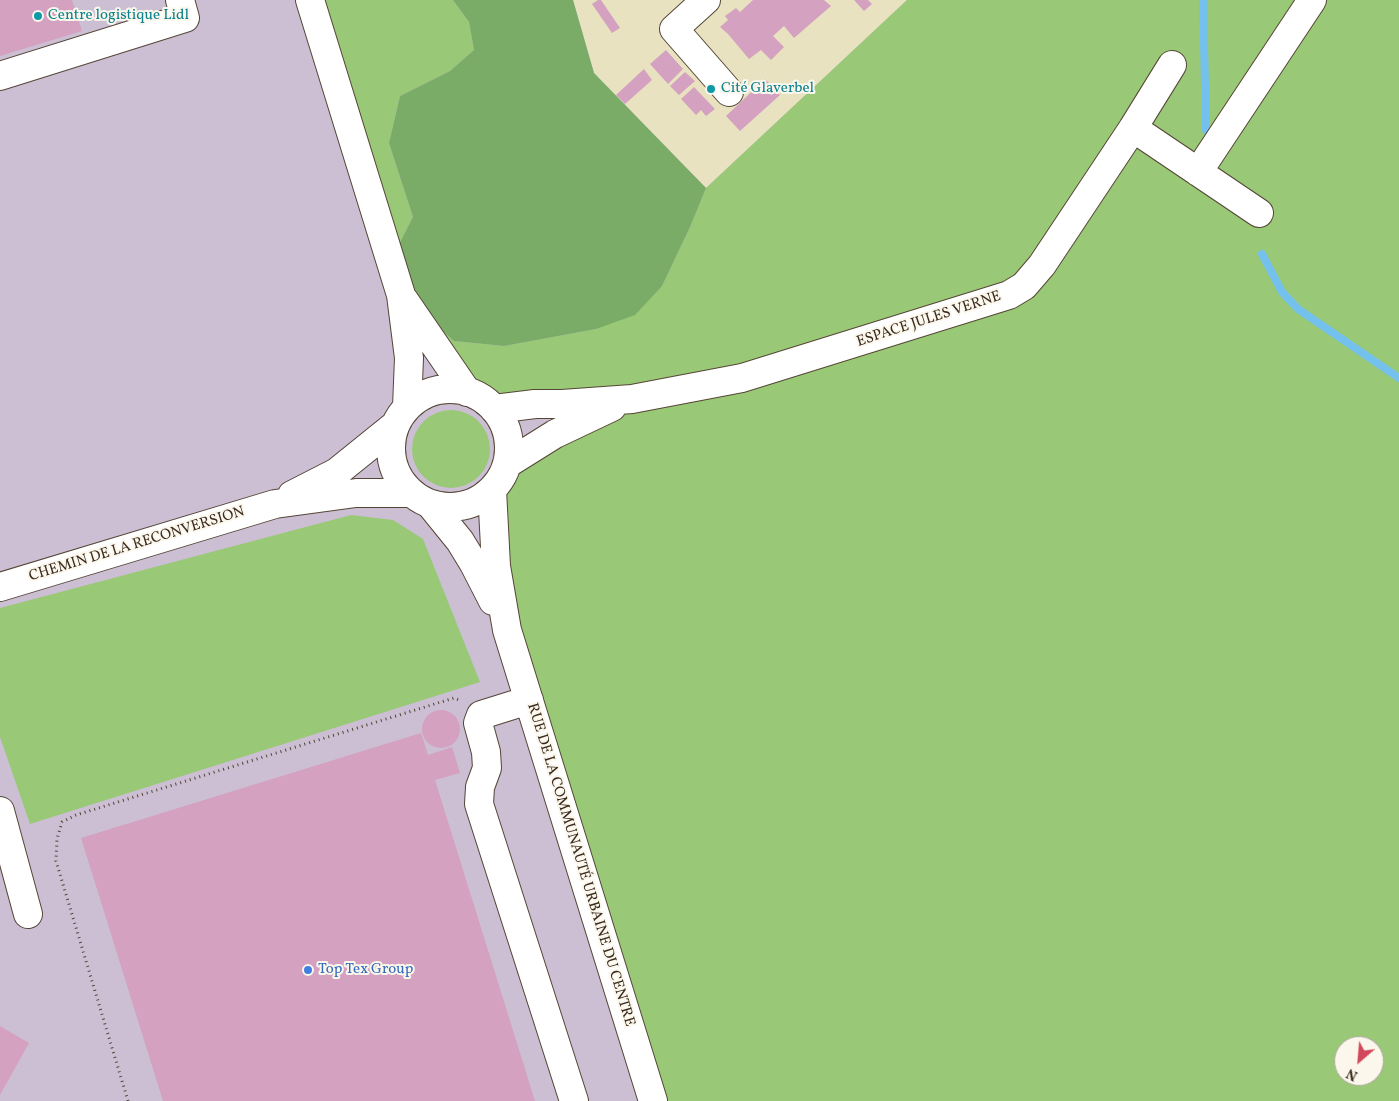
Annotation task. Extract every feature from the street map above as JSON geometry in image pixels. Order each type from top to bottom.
[{"type":"street","points":[[0,76],[185,18],[180,0]]},
{"type":"street","points":[[310,0],[401,295],[409,358],[401,417],[390,444],[392,462],[399,479],[460,541],[474,564],[507,630]]},
{"type":"street","points":[[706,0],[674,29],[729,92]]},
{"type":"street","points":[[1198,172],[1312,0]]},
{"type":"street","name":"ESPACE JULES VERNE","points":[[632,399],[742,378],[1009,295],[1024,286],[1042,266],[1172,65]]},
{"type":"street","points":[[1133,128],[1258,213]]},
{"type":"street","points":[[401,295],[467,392]]},
{"type":"street","points":[[454,389],[482,398],[503,421],[508,435],[510,449],[508,464],[500,480],[492,490],[479,500],[463,506],[446,508],[420,499],[356,493],[275,504],[337,472],[401,417],[417,398],[429,393],[454,389]]},
{"type":"street","points":[[494,409],[535,404],[632,399]]},
{"type":"street","points":[[508,464],[555,434],[586,418],[632,399]]},
{"type":"street","points":[[492,490],[496,566],[507,630]]},
{"type":"street","name":"CHEMIN DE LA RECONVERSION","points":[[0,587],[275,504]]},
{"type":"street","name":"RUE DE LA COMMUNAUTÉ URBAINE DU CENTRE","points":[[507,630],[653,1101]]},
{"type":"street","points":[[528,700],[481,715],[478,723],[486,752],[487,768],[480,787],[479,804],[574,1101]]},
{"type":"street","points":[[0,811],[28,914]]},
{"type":"path","points":[[128,1101],[56,861],[57,838],[62,822],[76,815],[454,698],[481,715]]},
{"type":"shaded area","points":[[0,0],[573,0],[594,73],[706,188],[907,0],[1399,0],[1399,1101],[0,1101]]},
{"type":"green space","points":[[311,0],[453,0],[469,22],[474,50],[450,71],[400,96],[389,143],[413,217],[391,260]]},
{"type":"green space","points":[[453,0],[573,0],[594,73],[706,188],[662,286],[635,315],[596,329],[504,346],[454,341],[401,295],[391,260],[413,217],[389,143],[400,96],[450,71],[474,50],[469,22]]},
{"type":"green space","points":[[907,0],[1399,0],[1399,1101],[653,1101],[507,630],[500,480],[505,471],[586,418],[494,409],[482,398],[467,392],[401,295],[454,341],[504,346],[596,329],[662,286],[706,188]]},
{"type":"green space","points":[[451,410],[466,413],[478,422],[487,434],[490,449],[487,464],[478,476],[466,485],[451,488],[436,485],[424,476],[415,464],[412,449],[415,434],[424,422],[436,413]]},
{"type":"green space","points":[[351,515],[393,520],[423,539],[480,682],[30,824],[0,737],[0,608]]},
{"type":"building","name":"Centre logistique Lidl","points":[[0,0],[72,0],[82,31],[0,56]]},
{"type":"building","points":[[601,0],[620,28],[612,33],[592,4]]},
{"type":"building","points":[[753,0],[824,0],[831,6],[794,38],[784,26],[773,36],[784,47],[771,60],[761,50],[749,59],[720,27],[728,20],[725,16],[736,8],[740,12]]},
{"type":"building","points":[[854,0],[868,0],[872,4],[864,11]]},
{"type":"building","points":[[666,50],[683,69],[668,84],[650,64]]},
{"type":"building","points":[[644,69],[652,80],[625,104],[616,95]]},
{"type":"building","points":[[685,72],[695,81],[679,95],[670,86]]},
{"type":"building","points":[[765,79],[780,95],[740,131],[726,116]]},
{"type":"building","points":[[694,87],[715,109],[706,116],[701,110],[696,115],[681,99]]},
{"type":"building","points":[[441,710],[454,716],[460,729],[454,742],[441,748],[428,742],[422,729],[428,716]]},
{"type":"building","name":"Top Tex Group","points":[[421,733],[428,755],[452,747],[460,773],[435,780],[535,1101],[163,1101],[81,838]]},
{"type":"building","points":[[0,1026],[29,1043],[0,1095]]},
{"type":"waterway","points":[[1203,0],[1206,130]]},
{"type":"waterway","points":[[1262,254],[1282,292],[1298,309],[1399,378]]},
{"type":"place","name":"Centre logistique Lidl","points":[[38,16]]},
{"type":"place","name":"Cité Glaverbel","points":[[711,89]]},
{"type":"place","name":"Top Tex Group","points":[[308,970]]}]
